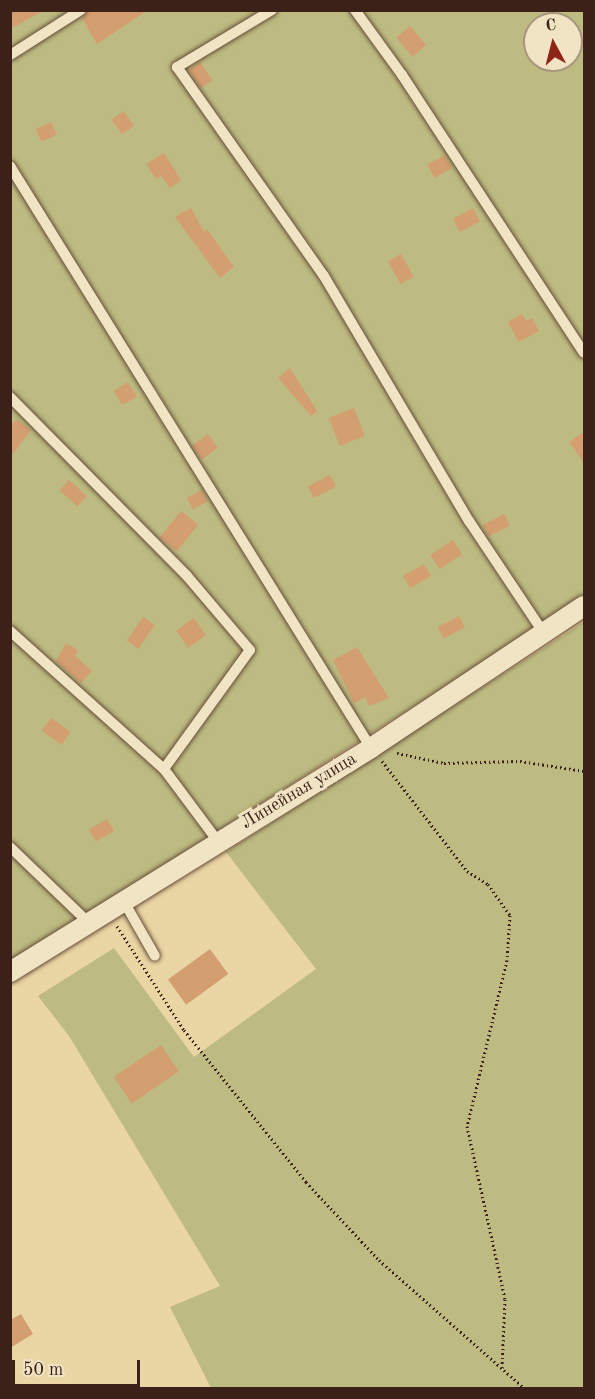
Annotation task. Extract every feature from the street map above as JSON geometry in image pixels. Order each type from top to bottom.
[{"type":"street","name":"Линейная улица","points":[[10,972],[217,840],[371,748],[585,606]]},
{"type":"lane","points":[[10,56],[81,10]]},
{"type":"lane","points":[[272,10],[177,66],[324,276],[469,521],[543,632]]},
{"type":"lane","points":[[355,10],[402,75],[585,353]]},
{"type":"lane","points":[[10,166],[371,748]]},
{"type":"lane","points":[[10,397],[187,576],[250,650],[164,769]]},
{"type":"lane","points":[[10,631],[164,769],[217,840]]},
{"type":"lane","points":[[10,847],[88,922]]},
{"type":"lane","points":[[123,900],[155,956]]},
{"type":"path","points":[[371,748],[444,763],[520,761],[585,771]]},
{"type":"path","points":[[371,748],[467,871],[488,884],[510,915],[507,960],[467,1126],[505,1299],[502,1369]]},
{"type":"path","points":[[106,910],[184,1030],[306,1182],[379,1260],[524,1389]]},
{"type":"shaded area","points":[[11,11],[584,11],[584,598],[11,962]]},
{"type":"shaded area","points":[[584,622],[584,1388],[211,1388],[170,1307],[220,1286],[69,1036],[38,996],[114,948],[194,1057],[316,969],[226,852]]},
{"type":"building","points":[[10,10],[45,10],[10,29]]},
{"type":"building","points":[[88,10],[148,10],[97,44],[82,18]]},
{"type":"building","points":[[410,26],[426,45],[412,57],[396,38]]},
{"type":"building","points":[[200,62],[212,80],[201,88],[188,70]]},
{"type":"building","points":[[124,111],[134,126],[122,134],[112,119]]},
{"type":"building","points":[[51,122],[57,135],[42,142],[36,129]]},
{"type":"building","points":[[164,153],[181,180],[170,188],[161,176],[156,179],[146,164]]},
{"type":"building","points":[[445,155],[452,168],[434,178],[427,164]]},
{"type":"building","points":[[191,208],[204,232],[207,229],[234,267],[220,278],[175,217]]},
{"type":"building","points":[[473,208],[480,221],[460,232],[453,219]]},
{"type":"building","points":[[401,254],[414,277],[400,284],[388,261]]},
{"type":"building","points":[[522,314],[526,321],[532,318],[539,331],[519,342],[508,322]]},
{"type":"building","points":[[290,368],[317,411],[311,416],[278,378]]},
{"type":"building","points":[[128,382],[137,397],[122,405],[113,391]]},
{"type":"building","points":[[354,408],[365,436],[340,446],[329,418]]},
{"type":"building","points":[[16,419],[31,430],[10,458],[10,427]]},
{"type":"building","points":[[585,431],[585,464],[569,442]]},
{"type":"building","points":[[208,434],[218,448],[202,460],[192,446]]},
{"type":"building","points":[[330,475],[336,487],[314,498],[308,486]]},
{"type":"building","points":[[69,480],[87,496],[77,506],[60,490]]},
{"type":"building","points":[[202,490],[208,502],[193,509],[187,498]]},
{"type":"building","points":[[181,511],[198,525],[177,551],[160,537]]},
{"type":"building","points":[[504,514],[510,526],[489,536],[483,525]]},
{"type":"building","points":[[453,540],[462,554],[440,569],[430,555]]},
{"type":"building","points":[[424,564],[431,576],[410,588],[403,576]]},
{"type":"building","points":[[459,616],[465,628],[444,638],[438,627]]},
{"type":"building","points":[[143,617],[155,625],[138,649],[127,641]]},
{"type":"building","points":[[194,618],[206,635],[188,648],[176,631]]},
{"type":"building","points":[[66,643],[78,650],[75,656],[92,671],[81,683],[56,661]]},
{"type":"building","points":[[357,647],[389,698],[369,706],[365,697],[354,703],[333,660]]},
{"type":"building","points":[[51,718],[71,732],[61,745],[42,731]]},
{"type":"building","points":[[107,819],[114,831],[96,842],[89,830]]},
{"type":"building","points":[[210,949],[228,974],[186,1005],[168,980]]},
{"type":"building","points":[[161,1045],[179,1072],[132,1103],[114,1077]]},
{"type":"building","points":[[21,1314],[33,1334],[10,1348],[10,1320]]}]
